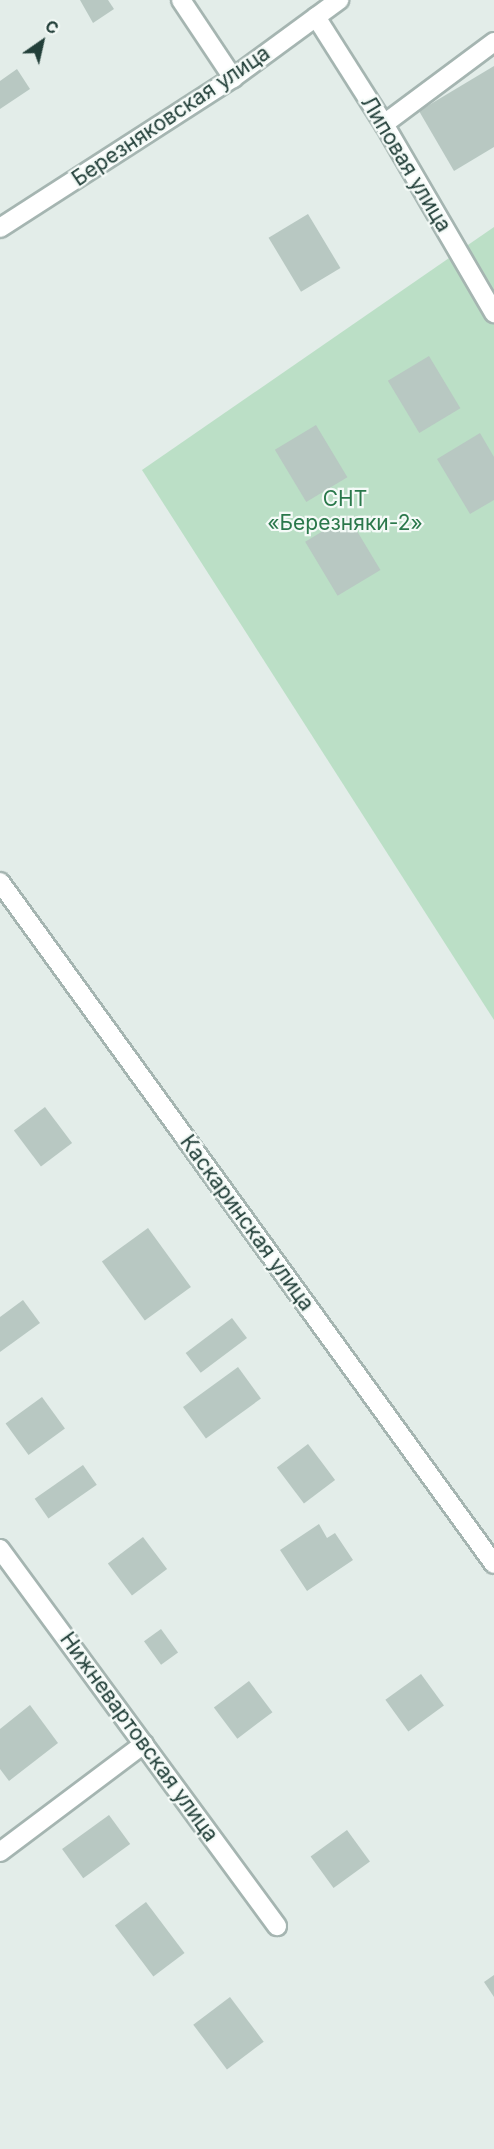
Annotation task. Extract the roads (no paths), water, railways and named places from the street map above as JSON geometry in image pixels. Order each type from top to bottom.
[{"type":"street","points":[[181,0],[233,78]]},
{"type":"street","name":"Березняковская улица","points":[[0,228],[233,78],[339,0]]},
{"type":"street","name":"Липовая улица","points":[[316,17],[384,124],[494,313]]},
{"type":"street","points":[[384,124],[494,42]]},
{"type":"street","name":"Каскаринская улица","points":[[0,882],[494,1564]]},
{"type":"street","name":"Нижневартовская улица","points":[[0,1549],[277,1926]]},
{"type":"street","points":[[0,1852],[144,1744]]},
{"type":"park label","name":"СНТ «Березняки-2»","points":[[345,511]]}]
